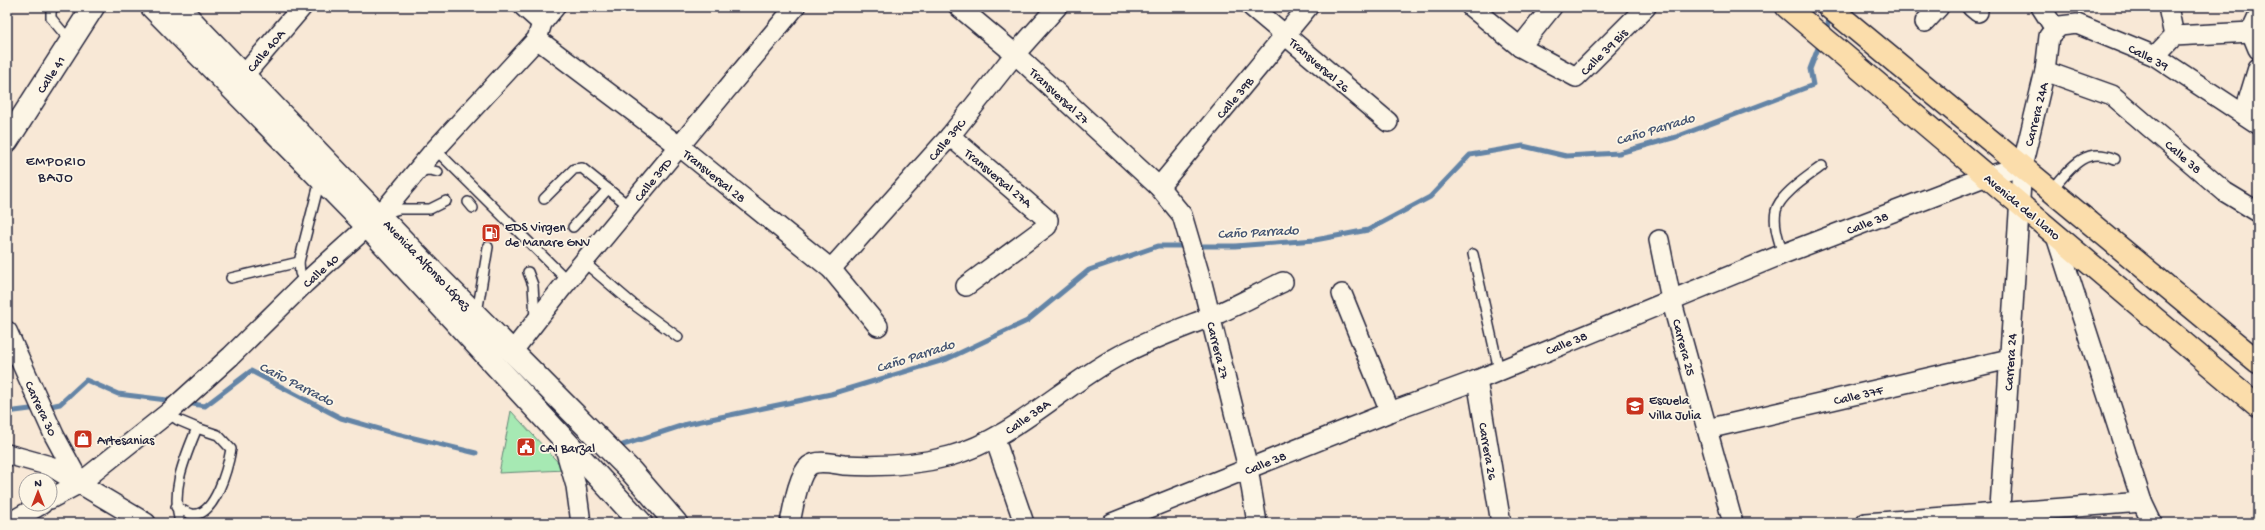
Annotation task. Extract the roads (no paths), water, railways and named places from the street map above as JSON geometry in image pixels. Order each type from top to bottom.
[{"type":"highway","name":"Avenida del Llano","points":[[1787,7],[1986,176],[2019,201],[2258,406]]},
{"type":"highway","points":[[1829,7],[2258,362]]},
{"type":"street","name":"Calle 41","points":[[7,141],[93,7]]},
{"type":"street","name":"Avenida Alfonso López","points":[[152,7],[321,179],[374,221],[439,278],[477,314],[512,352],[630,470],[676,523]]},
{"type":"street","name":"Avenida Alfonso López","points":[[178,7],[245,74],[560,435],[641,523]]},
{"type":"street","name":"Calle 40A","points":[[245,74],[302,7]]},
{"type":"street","name":"Transversal 28","points":[[524,7],[540,31],[831,269],[878,326]]},
{"type":"street","name":"Calle 40","points":[[58,494],[80,482],[171,409],[231,356],[304,283],[374,221],[540,31],[555,7]]},
{"type":"street","name":"Calle 39D","points":[[512,352],[535,321],[585,263],[679,146],[795,7]]},
{"type":"street","name":"Transversal 27","points":[[959,7],[1015,54],[1159,187]]},
{"type":"street","name":"Calle 39C","points":[[831,269],[950,136],[1015,54],[1057,7]]},
{"type":"street","name":"Transversal 26","points":[[1252,7],[1286,34],[1388,122]]},
{"type":"street","name":"Calle 39B","points":[[1159,187],[1308,7]]},
{"type":"street","points":[[1471,7],[1520,47],[1552,7]]},
{"type":"street","name":"Calle 39 Bis","points":[[1520,47],[1576,77],[1646,7]]},
{"type":"street","points":[[1925,22],[1939,7]]},
{"type":"street","points":[[2041,7],[2055,29]]},
{"type":"street","points":[[2168,7],[2174,36]]},
{"type":"street","name":"Calle 39","points":[[2055,29],[2065,24],[2077,24],[2155,56],[2251,119]]},
{"type":"street","name":"Carrera 24A","points":[[2019,201],[2022,166],[2045,71],[2047,42],[2055,29]]},
{"type":"street","points":[[2155,56],[2174,36],[2256,33]]},
{"type":"street","points":[[2251,119],[2258,68]]},
{"type":"street","name":"Calle 38","points":[[2045,71],[2112,95],[2225,192],[2258,212]]},
{"type":"street","name":"Transversal 27A","points":[[950,136],[1048,219],[1046,226],[966,286]]},
{"type":"street","name":"Calle 38","points":[[1112,523],[1390,412],[1477,380],[1783,254],[1986,176],[2022,166]]},
{"type":"street","name":"Carrera 27","points":[[1159,187],[1182,215],[1202,283],[1248,468],[1257,523]]},
{"type":"street","name":"Carrera 24","points":[[1999,518],[2019,201]]},
{"type":"street","points":[[2055,233],[2142,502],[2152,523]]},
{"type":"street","name":"Carrera 25","points":[[1659,240],[1672,299],[1733,523]]},
{"type":"street","name":"Calle 38A","points":[[790,523],[803,473],[812,464],[872,465],[923,461],[948,456],[995,439],[1088,374],[1116,358],[1166,333],[1211,317],[1283,282]]},
{"type":"street","points":[[1342,294],[1390,412]]},
{"type":"street","name":"Carrera 30","points":[[7,331],[54,435],[80,482]]},
{"type":"street","name":"Calle 37F","points":[[1707,429],[2009,359]]},
{"type":"street","name":"Carrera 26","points":[[1477,380],[1501,523]]},
{"type":"street","points":[[560,435],[576,486],[580,523]]},
{"type":"street","points":[[995,439],[1024,523]]},
{"type":"street","name":"Carrera 30","points":[[7,454],[50,466],[80,482],[136,520]]},
{"type":"street","points":[[1866,523],[1999,518],[2142,502]]},
{"type":"street","points":[[9,523],[28,512]]},
{"type":"lane","points":[[54,7],[51,11],[51,18],[71,42]]},
{"type":"lane","points":[[436,150],[568,281]]},
{"type":"lane","points":[[2051,191],[2082,158],[2101,154],[2115,159]]},
{"type":"lane","points":[[1783,254],[1776,226],[1776,210],[1783,198],[1822,166]]},
{"type":"lane","points":[[544,199],[574,168],[578,167],[582,168],[630,206]]},
{"type":"lane","points":[[418,171],[430,170],[438,172]]},
{"type":"lane","points":[[304,283],[300,274],[299,262],[321,179]]},
{"type":"lane","points":[[573,227],[608,189]]},
{"type":"lane","points":[[374,221],[399,209],[430,209],[446,201]]},
{"type":"lane","points":[[477,314],[488,247]]},
{"type":"lane","points":[[1474,254],[1499,370]]},
{"type":"lane","points":[[231,278],[299,262]]},
{"type":"lane","points":[[585,263],[633,304],[678,337]]},
{"type":"lane","points":[[528,272],[533,285],[535,321]]},
{"type":"lane","points":[[171,409],[178,420],[218,435],[231,449],[228,469],[211,503],[202,512],[191,514],[176,507]]},
{"type":"lane","points":[[180,523],[176,507],[177,482],[197,428]]},
{"type":"waterway","name":"Caño Parrado","points":[[1825,32],[1831,15]]},
{"type":"waterway","name":"Caño Parrado","points":[[1195,246],[1235,246],[1315,240],[1368,230],[1430,197],[1470,155],[1523,146],[1566,156],[1619,153],[1676,137],[1813,85],[1810,69],[1820,43]]},
{"type":"waterway","name":"Caño Parrado","points":[[623,445],[687,424],[831,394],[947,359],[1027,321],[1089,270],[1158,246],[1187,246]]},
{"type":"waterway","name":"Caño Parrado","points":[[187,403],[205,406],[251,371],[341,418],[393,433],[476,453]]},
{"type":"waterway","name":"Caño Parrado","points":[[46,407],[60,404],[86,380],[118,394],[175,401]]},
{"type":"waterway","name":"Caño Parrado","points":[[7,412],[38,408]]},
{"type":"place","name":"EDS Virgen de Manare GNV","points":[[491,233]]},
{"type":"place","name":"Escuela Villa Julia","points":[[1635,406]]},
{"type":"place","name":"Artesanias","points":[[83,439]]},
{"type":"place","name":"CAI Barzal","points":[[526,447]]},
{"type":"district","name":"EMPORIO BAJO","points":[[56,168]]}]
